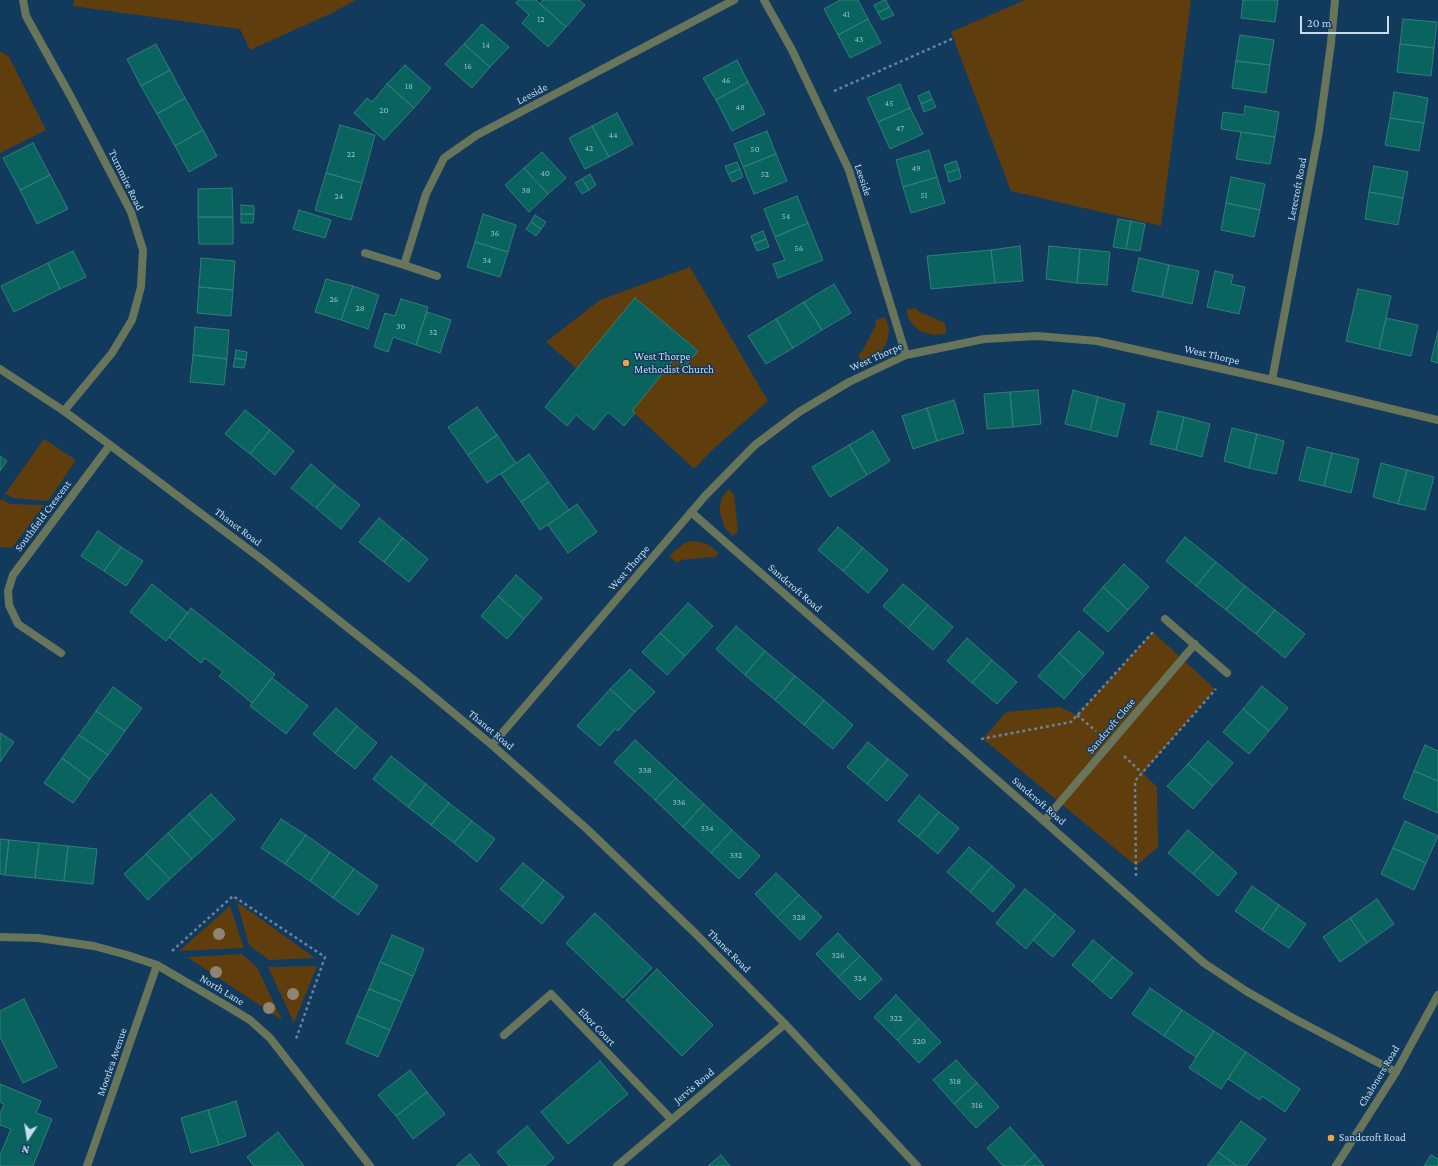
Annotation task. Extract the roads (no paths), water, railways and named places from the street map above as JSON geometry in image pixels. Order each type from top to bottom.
[{"type":"street","name":"Turnmire Road","points":[[23,0],[26,16],[68,91],[131,212],[143,250],[141,287],[132,320],[112,353],[64,411]]},
{"type":"street","name":"Leeside","points":[[404,265],[426,194],[444,158],[477,135],[734,0]]},
{"type":"street","name":"Leeside","points":[[764,0],[792,50],[849,170],[906,355]]},
{"type":"street","name":"Lerecroft Road","points":[[1272,380],[1319,131],[1331,43],[1335,0]]},
{"type":"street","points":[[365,253],[436,276]]},
{"type":"street","name":"West Thorpe","points":[[492,745],[705,496],[755,445],[799,412],[849,382],[906,355],[984,339],[1037,336],[1097,341],[1272,380],[1438,420]]},
{"type":"street","name":"Thanet Road","points":[[0,369],[64,411],[264,561],[415,681],[492,745],[588,830],[696,934],[785,1024],[917,1166]]},
{"type":"street","name":"Southfield Crescent","points":[[61,654],[18,624],[9,605],[8,591],[13,575],[110,445]]},
{"type":"street","name":"Sandcroft Road","points":[[691,512],[1204,963],[1246,991],[1293,1018],[1396,1072]]},
{"type":"street","points":[[1165,619],[1227,673]]},
{"type":"street","name":"Sandcroft Close","points":[[1044,821],[1194,644]]},
{"type":"street","name":"North Lane","points":[[0,937],[38,938],[94,946],[127,955],[157,965],[250,1020],[270,1038],[370,1166]]},
{"type":"street","name":"Moorlea Avenue","points":[[87,1166],[157,965]]},
{"type":"street","name":"Ebor Court","points":[[504,1035],[551,994],[672,1120]]},
{"type":"street","name":"Chaloners Road","points":[[1336,1166],[1396,1072],[1438,995]]},
{"type":"street","name":"Jervis Road","points":[[617,1166],[785,1024]]},
{"type":"place","name":"West Thorpe Methodist Church","points":[[626,363]]},
{"type":"place","name":"Sandcroft Road","points":[[1331,1138]]}]
